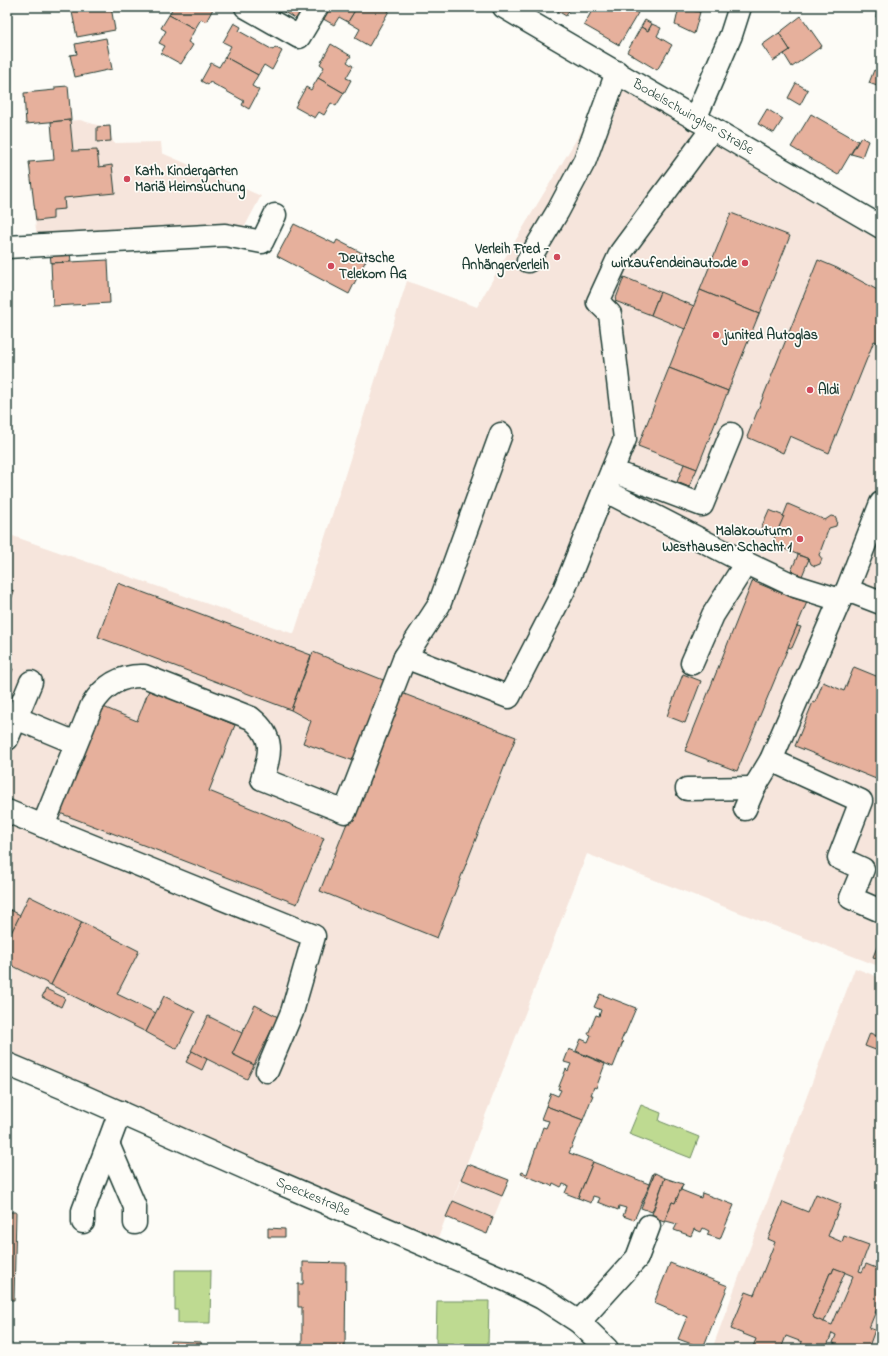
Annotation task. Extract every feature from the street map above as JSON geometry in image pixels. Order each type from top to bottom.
[{"type":"street","points":[[246,7],[299,37],[317,7]]},
{"type":"street","name":"Bodelschwingher Straße","points":[[504,7],[881,227]]},
{"type":"street","points":[[405,657],[509,697],[564,590],[625,439],[610,314],[598,302],[621,252],[704,124],[740,7]]},
{"type":"street","points":[[528,261],[558,211],[585,160],[617,72]]},
{"type":"street","points":[[7,247],[226,235],[262,242],[275,215]]},
{"type":"street","points":[[43,826],[92,705],[105,688],[125,678],[144,676],[251,718],[259,724],[269,741],[269,759],[262,779],[345,812],[405,657],[439,605],[501,434]]},
{"type":"street","points":[[608,480],[702,505],[731,434]]},
{"type":"street","points":[[608,480],[746,563],[795,586],[881,603]]},
{"type":"street","points":[[745,809],[754,788],[771,760],[844,595],[881,502]]},
{"type":"street","points":[[692,663],[713,615],[746,563]]},
{"type":"street","points":[[7,739],[31,682]]},
{"type":"street","points":[[16,718],[76,743]]},
{"type":"street","points":[[771,760],[861,801],[839,858],[863,869],[851,898],[881,911]]},
{"type":"street","points":[[687,789],[754,788]]},
{"type":"street","points":[[7,811],[314,936],[292,1012],[267,1070]]},
{"type":"street","name":"Speckestraße","points":[[7,1064],[508,1281],[542,1298],[579,1322],[607,1349]]},
{"type":"street","points":[[83,1222],[83,1211],[120,1112]]},
{"type":"street","points":[[108,1144],[135,1207],[136,1222]]},
{"type":"street","points":[[579,1322],[637,1258],[649,1226]]},
{"type":"shaded area","points":[[617,72],[881,227],[881,967],[587,854],[452,1201],[468,1164],[509,1180],[487,1234],[446,1217],[434,1249],[7,1064],[7,534],[294,634],[407,281],[477,307],[503,261]]},
{"type":"shaded area","name":"Kath. Kindergarten Mariä Heimsuchung","points":[[80,120],[97,125],[110,126],[111,137],[114,143],[161,142],[162,153],[261,196],[244,228],[37,239],[29,162],[54,160],[51,122]]},
{"type":"shaded area","points":[[855,968],[881,978],[881,1349],[712,1349]]},
{"type":"green space","points":[[641,1105],[661,1113],[659,1121],[699,1137],[691,1158],[629,1134]]},
{"type":"green space","points":[[175,1270],[211,1270],[210,1323],[178,1323],[178,1310],[175,1310]]},
{"type":"green space","points":[[437,1301],[489,1301],[488,1344],[436,1343]]},
{"type":"building","points":[[71,7],[111,7],[115,30],[77,37]]},
{"type":"building","points":[[173,7],[214,7],[206,22],[201,19],[195,29],[169,15]]},
{"type":"building","points":[[285,7],[303,7],[296,19],[282,11]]},
{"type":"building","points":[[324,7],[357,7],[348,22],[339,17],[334,25],[318,16]]},
{"type":"building","points":[[357,7],[382,7],[389,11],[369,46],[355,38],[360,29],[348,22]]},
{"type":"building","points":[[551,7],[571,7],[566,16]]},
{"type":"building","points":[[594,7],[628,7],[638,13],[619,45],[584,25]]},
{"type":"building","points":[[679,7],[700,12],[694,34],[675,25]]},
{"type":"building","points":[[679,7],[701,7],[700,12]]},
{"type":"building","points":[[878,7],[881,7],[881,18],[876,17]]},
{"type":"building","points":[[169,15],[195,29],[188,42],[193,45],[181,64],[161,53],[165,46],[159,43],[166,31],[161,28]]},
{"type":"building","points":[[801,16],[822,46],[792,67],[784,54],[790,50],[779,33]]},
{"type":"building","points":[[645,20],[652,24],[648,31],[641,27]]},
{"type":"building","points":[[234,23],[241,27],[239,31],[273,50],[275,47],[282,51],[272,70],[264,65],[258,75],[225,57],[231,46],[223,42]]},
{"type":"building","points":[[652,24],[661,28],[657,36],[672,45],[657,70],[627,52],[641,27],[648,31]]},
{"type":"building","points":[[779,33],[790,50],[773,61],[762,45]]},
{"type":"building","points":[[106,38],[112,69],[75,77],[70,55],[77,54],[75,44]]},
{"type":"building","points":[[331,44],[351,56],[347,62],[353,66],[346,78],[351,80],[344,93],[318,78],[324,67],[320,64]]},
{"type":"building","points":[[225,57],[258,75],[252,86],[259,90],[249,109],[242,105],[244,101],[210,82],[208,85],[201,81],[211,63],[219,67]]},
{"type":"building","points":[[874,70],[881,73],[877,86],[869,83]]},
{"type":"building","points":[[318,78],[344,93],[336,106],[331,103],[324,115],[319,112],[315,118],[295,107],[306,87],[311,90]]},
{"type":"building","points":[[796,83],[808,90],[800,105],[788,98]]},
{"type":"building","points":[[68,86],[71,120],[26,124],[24,93],[55,90],[55,87]]},
{"type":"building","points":[[767,109],[783,119],[774,133],[758,124]]},
{"type":"building","points":[[811,114],[858,141],[838,175],[791,147]]},
{"type":"building","points":[[70,120],[73,151],[97,150],[99,167],[112,165],[115,193],[64,198],[65,209],[53,210],[53,219],[36,221],[29,162],[54,160],[51,122]]},
{"type":"building","points":[[110,126],[111,141],[97,142],[97,127]]},
{"type":"building","points":[[861,137],[868,141],[862,157],[851,154]]},
{"type":"building","name":"wirkaufendeinauto.de","points":[[731,213],[790,236],[759,314],[700,290]]},
{"type":"building","name":"Deutsche Telekom AG","points":[[294,224],[335,244],[337,240],[368,256],[349,294],[277,256]]},
{"type":"building","points":[[70,252],[71,262],[51,263],[50,253]]},
{"type":"building","points":[[108,260],[110,303],[53,306],[51,263]]},
{"type":"building","name":"Aldi","points":[[818,260],[837,268],[881,292],[881,344],[874,341],[829,453],[790,436],[783,453],[747,437]]},
{"type":"building","points":[[624,277],[660,292],[651,315],[615,301]]},
{"type":"building","points":[[700,290],[759,314],[728,391],[669,368]]},
{"type":"building","points":[[660,292],[694,306],[685,329],[651,315]]},
{"type":"building","points":[[669,368],[728,391],[697,469],[638,446]]},
{"type":"building","points":[[684,464],[697,469],[689,487],[677,482]]},
{"type":"building","name":"Malakowturm Westhausen Schacht 1","points":[[788,504],[825,520],[831,516],[835,517],[837,521],[836,526],[829,528],[819,555],[822,559],[820,564],[815,566],[811,564],[809,559],[772,544]]},
{"type":"building","points":[[769,510],[784,516],[776,534],[761,528]]},
{"type":"building","points":[[798,555],[809,559],[802,576],[791,571]]},
{"type":"building","points":[[753,580],[793,598],[807,602],[737,771],[685,751]]},
{"type":"building","points":[[118,583],[311,655],[291,710],[98,637]]},
{"type":"building","points":[[7,589],[14,591],[7,612]]},
{"type":"building","points":[[797,626],[801,627],[792,648],[788,647]]},
{"type":"building","points":[[313,652],[391,683],[360,763],[303,743],[311,721],[291,710]]},
{"type":"building","points":[[7,667],[13,669],[7,684]]},
{"type":"building","points":[[854,667],[881,678],[881,781],[795,746],[823,682],[844,691]]},
{"type":"building","points":[[683,674],[701,681],[685,723],[667,716]]},
{"type":"building","points":[[149,690],[235,725],[209,791],[324,838],[297,904],[57,812],[101,706],[137,721]]},
{"type":"building","points":[[399,692],[516,737],[437,938],[320,891]]},
{"type":"building","points":[[29,896],[82,922],[51,985],[7,963],[7,941]]},
{"type":"building","points":[[7,908],[20,915],[7,941]]},
{"type":"building","points":[[82,922],[139,951],[117,994],[156,1013],[146,1032],[51,985]]},
{"type":"building","points":[[881,937],[881,960],[873,957]]},
{"type":"building","points":[[46,989],[65,998],[61,1007],[42,997]]},
{"type":"building","points":[[600,994],[636,1008],[621,1041],[623,1042],[613,1067],[576,1051],[581,1039],[588,1042],[591,1035],[588,1034],[596,1015],[599,1016],[601,1010],[594,1007]]},
{"type":"building","points":[[164,996],[195,1012],[177,1049],[146,1032]]},
{"type":"building","points":[[255,1005],[278,1017],[254,1065],[232,1054]]},
{"type":"building","points":[[208,1016],[242,1033],[232,1054],[254,1065],[247,1079],[191,1051]]},
{"type":"building","points":[[881,1027],[881,1052],[865,1046],[870,1033],[877,1036]]},
{"type":"building","points":[[569,1049],[605,1064],[596,1088],[594,1087],[591,1095],[593,1095],[583,1120],[546,1106],[551,1093],[558,1096],[561,1090],[558,1089],[566,1069],[568,1071],[571,1064],[564,1062]]},
{"type":"building","points":[[192,1051],[207,1059],[202,1070],[186,1062]]},
{"type":"building","points":[[546,1106],[583,1120],[569,1153],[593,1162],[578,1198],[565,1193],[568,1186],[563,1184],[561,1187],[553,1183],[552,1186],[521,1174],[522,1172],[527,1174],[543,1127],[546,1128],[549,1121],[541,1119]]},
{"type":"building","points":[[593,1162],[649,1184],[653,1173],[655,1173],[634,1220],[623,1216],[626,1208],[619,1206],[618,1210],[598,1202],[600,1198],[593,1196],[591,1203],[578,1198]]},
{"type":"building","points":[[468,1164],[509,1180],[502,1196],[461,1179]]},
{"type":"building","points":[[655,1173],[665,1178],[652,1212],[641,1208]]},
{"type":"building","points":[[665,1178],[683,1184],[675,1203],[672,1202],[664,1222],[651,1217]]},
{"type":"building","points":[[683,1184],[681,1190],[701,1198],[702,1193],[734,1205],[720,1239],[707,1235],[709,1231],[703,1228],[701,1232],[694,1229],[691,1236],[674,1230],[677,1224],[666,1221],[663,1226],[672,1202],[675,1203]]},
{"type":"building","points":[[816,1194],[841,1204],[828,1236],[842,1242],[844,1236],[869,1245],[859,1271],[862,1272],[866,1264],[881,1270],[881,1299],[869,1328],[875,1330],[868,1349],[848,1349],[833,1343],[836,1335],[832,1333],[826,1349],[800,1349],[802,1342],[786,1336],[781,1349],[752,1349],[756,1339],[731,1329],[746,1292],[754,1295],[775,1242],[768,1239],[783,1202],[808,1212]],"holes":[[[834,1268],[853,1276],[832,1325],[814,1318],[813,1315],[830,1273],[832,1273]]]},
{"type":"building","points":[[453,1201],[493,1218],[487,1234],[446,1217]]},
{"type":"building","points":[[7,1212],[16,1212],[14,1300],[7,1300]]},
{"type":"building","points":[[268,1228],[285,1229],[285,1237],[268,1237]]},
{"type":"building","points":[[303,1262],[346,1263],[345,1347],[302,1347],[302,1307],[298,1307],[298,1284],[303,1284]]},
{"type":"building","points":[[670,1263],[728,1286],[703,1348],[678,1339],[687,1317],[654,1303]]},
{"type":"building","points":[[834,1268],[845,1272],[824,1322],[814,1318],[813,1315],[830,1273],[832,1273]]},
{"type":"building","points":[[170,1341],[201,1342],[202,1349],[170,1349]]},
{"type":"building","points":[[298,1347],[331,1347],[331,1349],[298,1349]]},
{"type":"place","name":"Kath. Kindergarten Mariä Heimsuchung","points":[[127,179]]},
{"type":"place","name":"Verleih Fred - Anhängerverleih","points":[[557,257]]},
{"type":"place","name":"wirkaufendeinauto.de","points":[[745,263]]},
{"type":"place","name":"Deutsche Telekom AG","points":[[331,266]]},
{"type":"place","name":"junited Autoglas","points":[[716,335]]},
{"type":"place","name":"Aldi","points":[[810,390]]},
{"type":"place","name":"Malakowturm Westhausen Schacht 1","points":[[800,539]]}]
